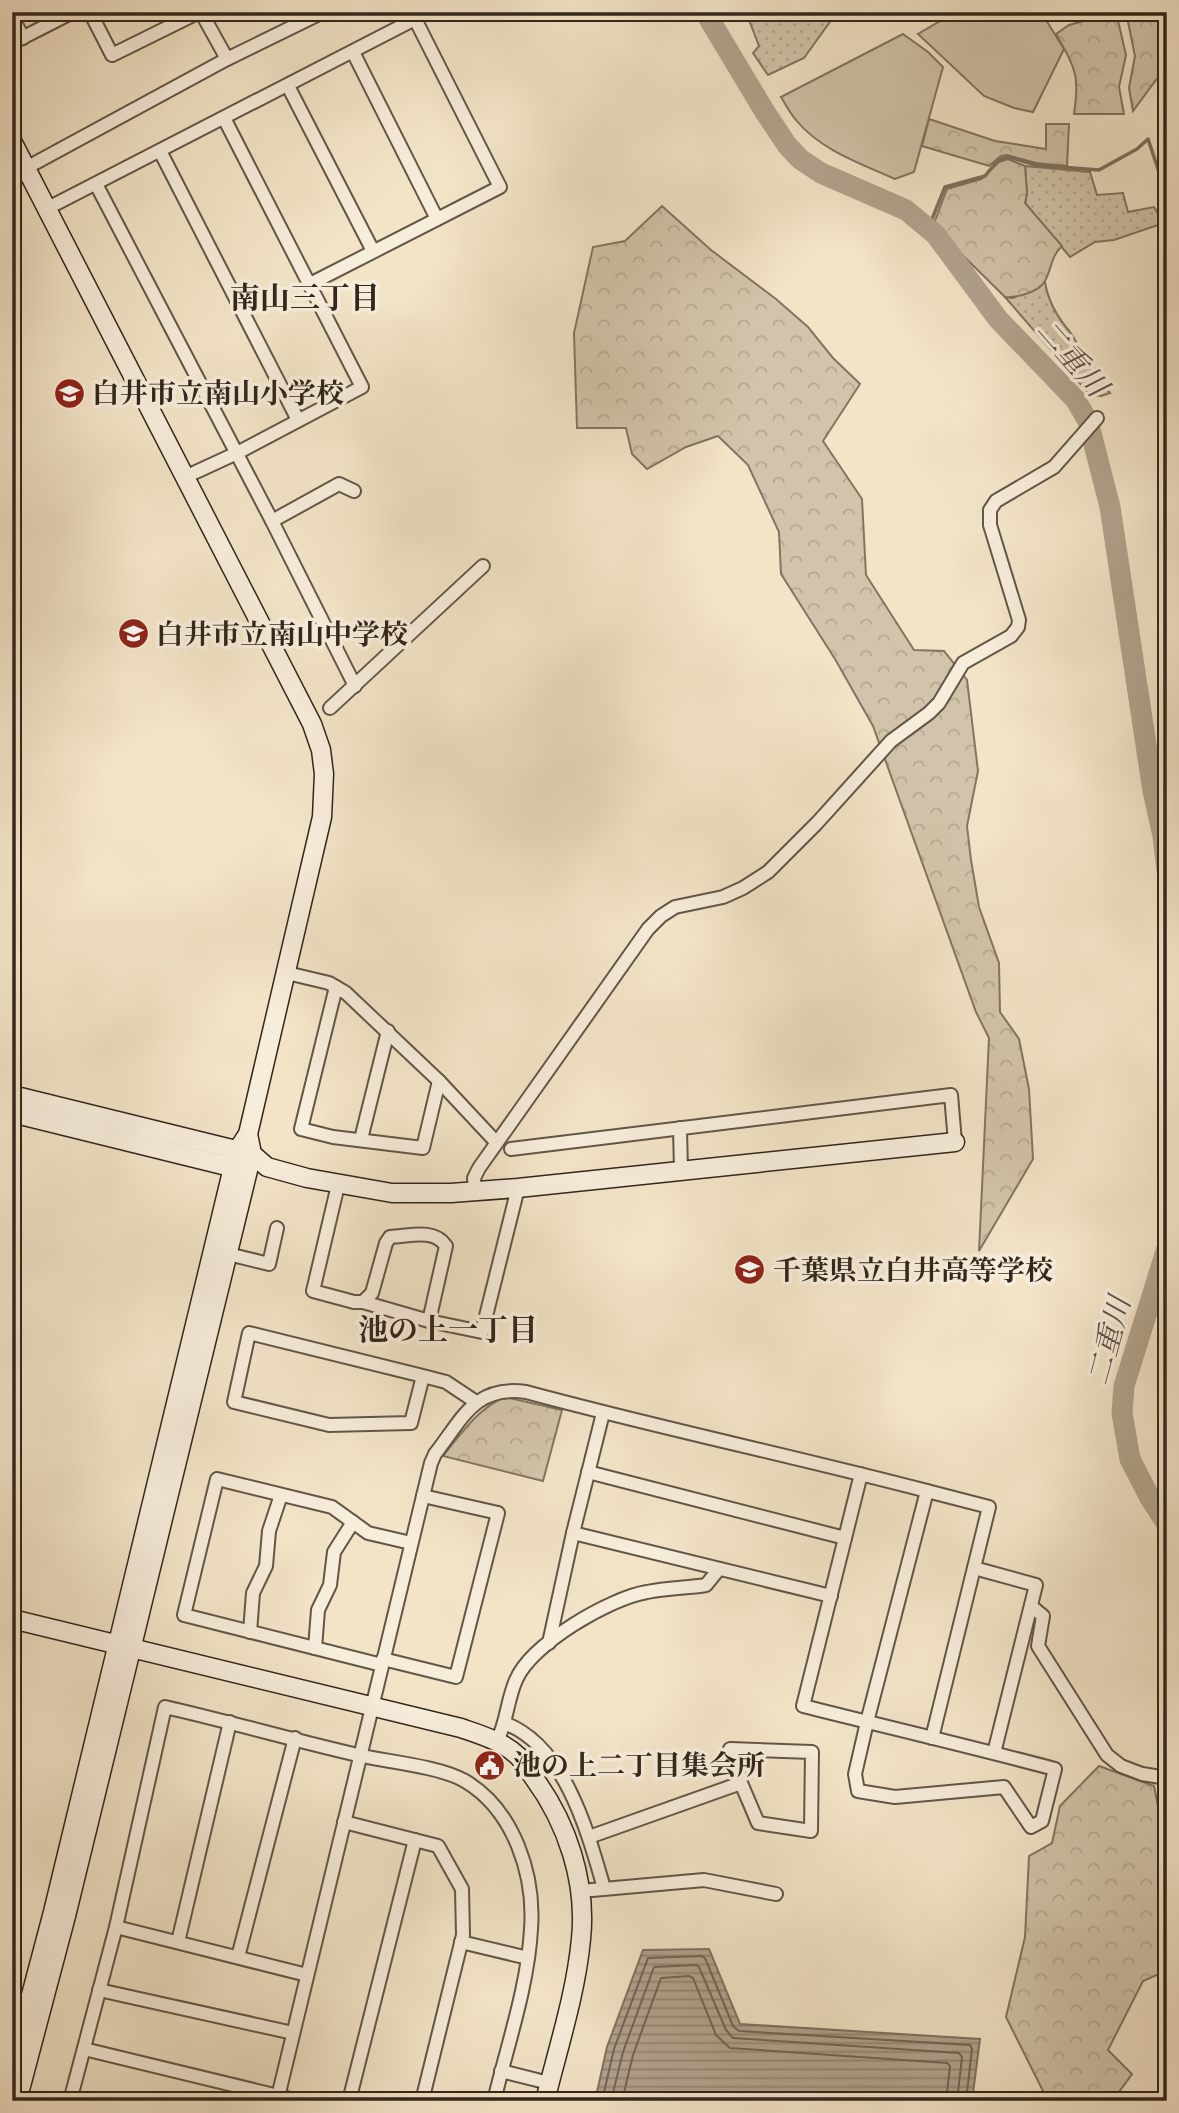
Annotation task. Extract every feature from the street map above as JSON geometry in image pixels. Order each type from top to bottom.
[{"type":"street","points":[[12,16],[18,40],[73,12]]},
{"type":"street","points":[[90,12],[112,55],[200,12],[227,60]]},
{"type":"street","points":[[26,168],[227,60],[324,12]]},
{"type":"street","points":[[46,209],[353,52],[413,16],[500,187],[310,284]]},
{"type":"street","points":[[353,52],[437,219]]},
{"type":"street","points":[[288,86],[373,251]]},
{"type":"street","points":[[185,477],[237,453],[362,387],[224,118]]},
{"type":"street","points":[[12,141],[293,683],[321,750],[324,775],[322,817],[248,1133],[228,1254],[12,2067]]},
{"type":"street","points":[[160,151],[298,419]]},
{"type":"street","points":[[96,184],[355,686]]},
{"type":"street","points":[[475,1191],[474,1178],[479,1168],[648,929],[675,907],[723,897],[768,872],[817,823],[891,741],[939,703],[963,663],[1011,636],[1020,620],[990,526],[990,510],[996,501],[1054,467],[1097,418]]},
{"type":"street","points":[[272,521],[339,484],[354,491]]},
{"type":"street","points":[[330,709],[483,566]]},
{"type":"street","points":[[287,973],[336,987],[346,993],[439,1081],[496,1143]]},
{"type":"street","points":[[336,987],[301,1129],[333,1137],[423,1148],[439,1081]]},
{"type":"street","points":[[361,1139],[388,1031]]},
{"type":"street","points":[[12,1095],[243,1161],[338,1185],[392,1193],[518,1188],[955,1142],[951,1095],[511,1149]]},
{"type":"street","points":[[12,1113],[243,1161]]},
{"type":"street","points":[[680,1128],[681,1171]]},
{"type":"street","points":[[17,2101],[66,1916],[125,1647],[243,1161]]},
{"type":"street","points":[[338,1185],[313,1291],[482,1332],[518,1188]]},
{"type":"street","points":[[228,1254],[270,1264],[277,1228]]},
{"type":"street","points":[[363,1302],[372,1293],[390,1237],[434,1234],[446,1246],[429,1321]]},
{"type":"street","points":[[423,1376],[411,1423],[329,1425],[234,1402],[249,1333],[423,1376],[446,1382],[475,1402]]},
{"type":"street","points":[[278,2098],[411,1543],[435,1454],[475,1402],[491,1393],[513,1391],[989,1507],[932,1738]]},
{"type":"street","points":[[548,1643],[603,1413]]},
{"type":"street","points":[[588,1472],[845,1538]]},
{"type":"street","points":[[861,1474],[803,1706],[867,1722],[993,1753],[1055,1769],[1042,1821],[1031,1827],[1004,1787],[895,1797],[858,1791],[855,1774],[867,1722],[927,1491]]},
{"type":"street","points":[[411,1543],[368,1533],[332,1507],[217,1479],[184,1615],[314,1648],[456,1676],[498,1513],[423,1496]]},
{"type":"street","points":[[250,1632],[253,1593],[265,1566],[269,1531],[281,1494]]},
{"type":"street","points":[[314,1648],[318,1610],[330,1586],[334,1552],[353,1522]]},
{"type":"street","points":[[573,1533],[831,1596]]},
{"type":"street","points":[[974,1568],[1036,1585],[993,1753]]},
{"type":"street","points":[[497,1741],[516,1679],[524,1666],[548,1643],[584,1617],[612,1603],[645,1592],[706,1585],[719,1569]]},
{"type":"street","points":[[1031,1606],[1043,1616],[1038,1646],[1107,1755],[1121,1766],[1167,1778]]},
{"type":"street","points":[[12,1619],[461,1728],[497,1741],[519,1757],[549,1798],[564,1830],[581,1891],[582,1937],[577,1968],[545,2101]]},
{"type":"street","points":[[70,2101],[116,1927],[165,1707],[361,1756],[444,1773],[464,1780],[486,1796],[502,1816],[525,1860],[532,1927],[528,1958],[494,2101]]},
{"type":"street","points":[[178,1942],[230,1722]]},
{"type":"street","points":[[504,1723],[515,1727],[542,1748],[560,1772],[589,1837],[604,1888]]},
{"type":"street","points":[[238,1957],[295,1738]]},
{"type":"street","points":[[730,1749],[811,1752],[811,1831],[758,1823],[741,1783],[730,1749]]},
{"type":"street","points":[[589,1837],[741,1783]]},
{"type":"street","points":[[344,1822],[438,1846],[462,1889],[461,1942],[422,2101]]},
{"type":"street","points":[[349,2101],[415,1840]]},
{"type":"street","points":[[581,1891],[704,1880],[776,1894]]},
{"type":"street","points":[[116,1927],[307,1975]]},
{"type":"street","points":[[461,1942],[528,1958]]},
{"type":"street","points":[[99,1990],[293,2034]]},
{"type":"street","points":[[84,2049],[299,2101]]},
{"type":"street","points":[[501,2071],[549,2083]]},
{"type":"green space","points":[[746,12],[837,12],[804,58],[768,75],[753,53],[759,46]]},
{"type":"green space","points":[[968,12],[1041,12],[1064,49],[1033,112],[984,96],[918,34],[942,20]]},
{"type":"green space","points":[[1116,12],[1126,55],[1119,87],[1124,114],[1074,114],[1076,80],[1068,55],[1056,34],[1069,25]]},
{"type":"green space","points":[[1126,12],[1167,12],[1167,65],[1133,111],[1129,88],[1135,56]]},
{"type":"green space","points":[[903,34],[943,67],[914,172],[895,179],[842,155],[817,140],[796,120],[781,97]]},
{"type":"green space","points":[[929,119],[995,141],[1046,149],[1046,124],[1069,124],[1067,166],[1036,163],[1007,155],[1001,156],[989,166],[922,146]]},
{"type":"green space","points":[[1008,159],[1025,166],[1025,203],[1062,246],[1042,285],[1027,294],[1005,297],[933,226],[947,189],[981,179],[999,162]]},
{"type":"green space","points":[[1025,166],[1090,172],[1097,195],[1123,193],[1128,212],[1154,207],[1164,223],[1114,240],[1095,242],[1070,257],[1025,203]]},
{"type":"green space","points":[[662,206],[711,250],[808,327],[833,358],[860,384],[823,441],[862,499],[866,575],[914,650],[944,651],[967,680],[978,771],[967,826],[971,860],[979,907],[999,963],[1000,1012],[1019,1039],[1029,1089],[1033,1159],[979,1251],[989,1038],[976,1012],[873,726],[835,659],[781,574],[779,532],[748,465],[718,436],[686,447],[647,469],[632,454],[626,428],[577,428],[574,333],[593,247],[625,241]]},
{"type":"green space","points":[[1045,282],[1048,296],[1058,315],[1090,360],[1091,372],[1110,393],[1090,395],[1005,297],[1013,298]]},
{"type":"green space","points":[[505,1397],[562,1410],[543,1481],[443,1456],[478,1415]]},
{"type":"green space","points":[[1099,1766],[1154,1786],[1167,1850],[1167,1932],[1159,1962],[1159,1974],[1143,1981],[1108,2050],[1132,2074],[1116,2096],[1097,2101],[1048,2101],[1006,2017],[1025,1937],[1029,1856],[1052,1843],[1060,1806]]},
{"type":"water","points":[[709,1949],[740,2024],[980,2039],[972,2101],[595,2101],[607,2047],[643,1950]]},
{"type":"waterway","name":"二重川","points":[[705,12],[765,112],[800,159],[821,173],[906,210],[936,235],[998,319],[1075,399],[1088,421],[1110,507],[1167,870]]},
{"type":"waterway","points":[[928,229],[945,187],[985,176],[998,160],[1009,157],[1036,165],[1099,170],[1137,149],[1148,139],[1161,178],[1167,173]]},
{"type":"waterway","name":"二重川","points":[[1167,1248],[1124,1386],[1122,1413],[1130,1459],[1167,1524]]},
{"type":"place","name":"白井市立南山小学校","points":[[69,393]]},
{"type":"place","name":"白井市立南山中学校","points":[[133,634]]},
{"type":"place","name":"千葉県立白井高等学校","points":[[750,1270]]},
{"type":"place","name":"池の上二丁目集会所","points":[[490,1765]]},
{"type":"district","name":"南山三丁目","points":[[305,298]]},
{"type":"district","name":"池の上一丁目","points":[[448,1330]]}]
